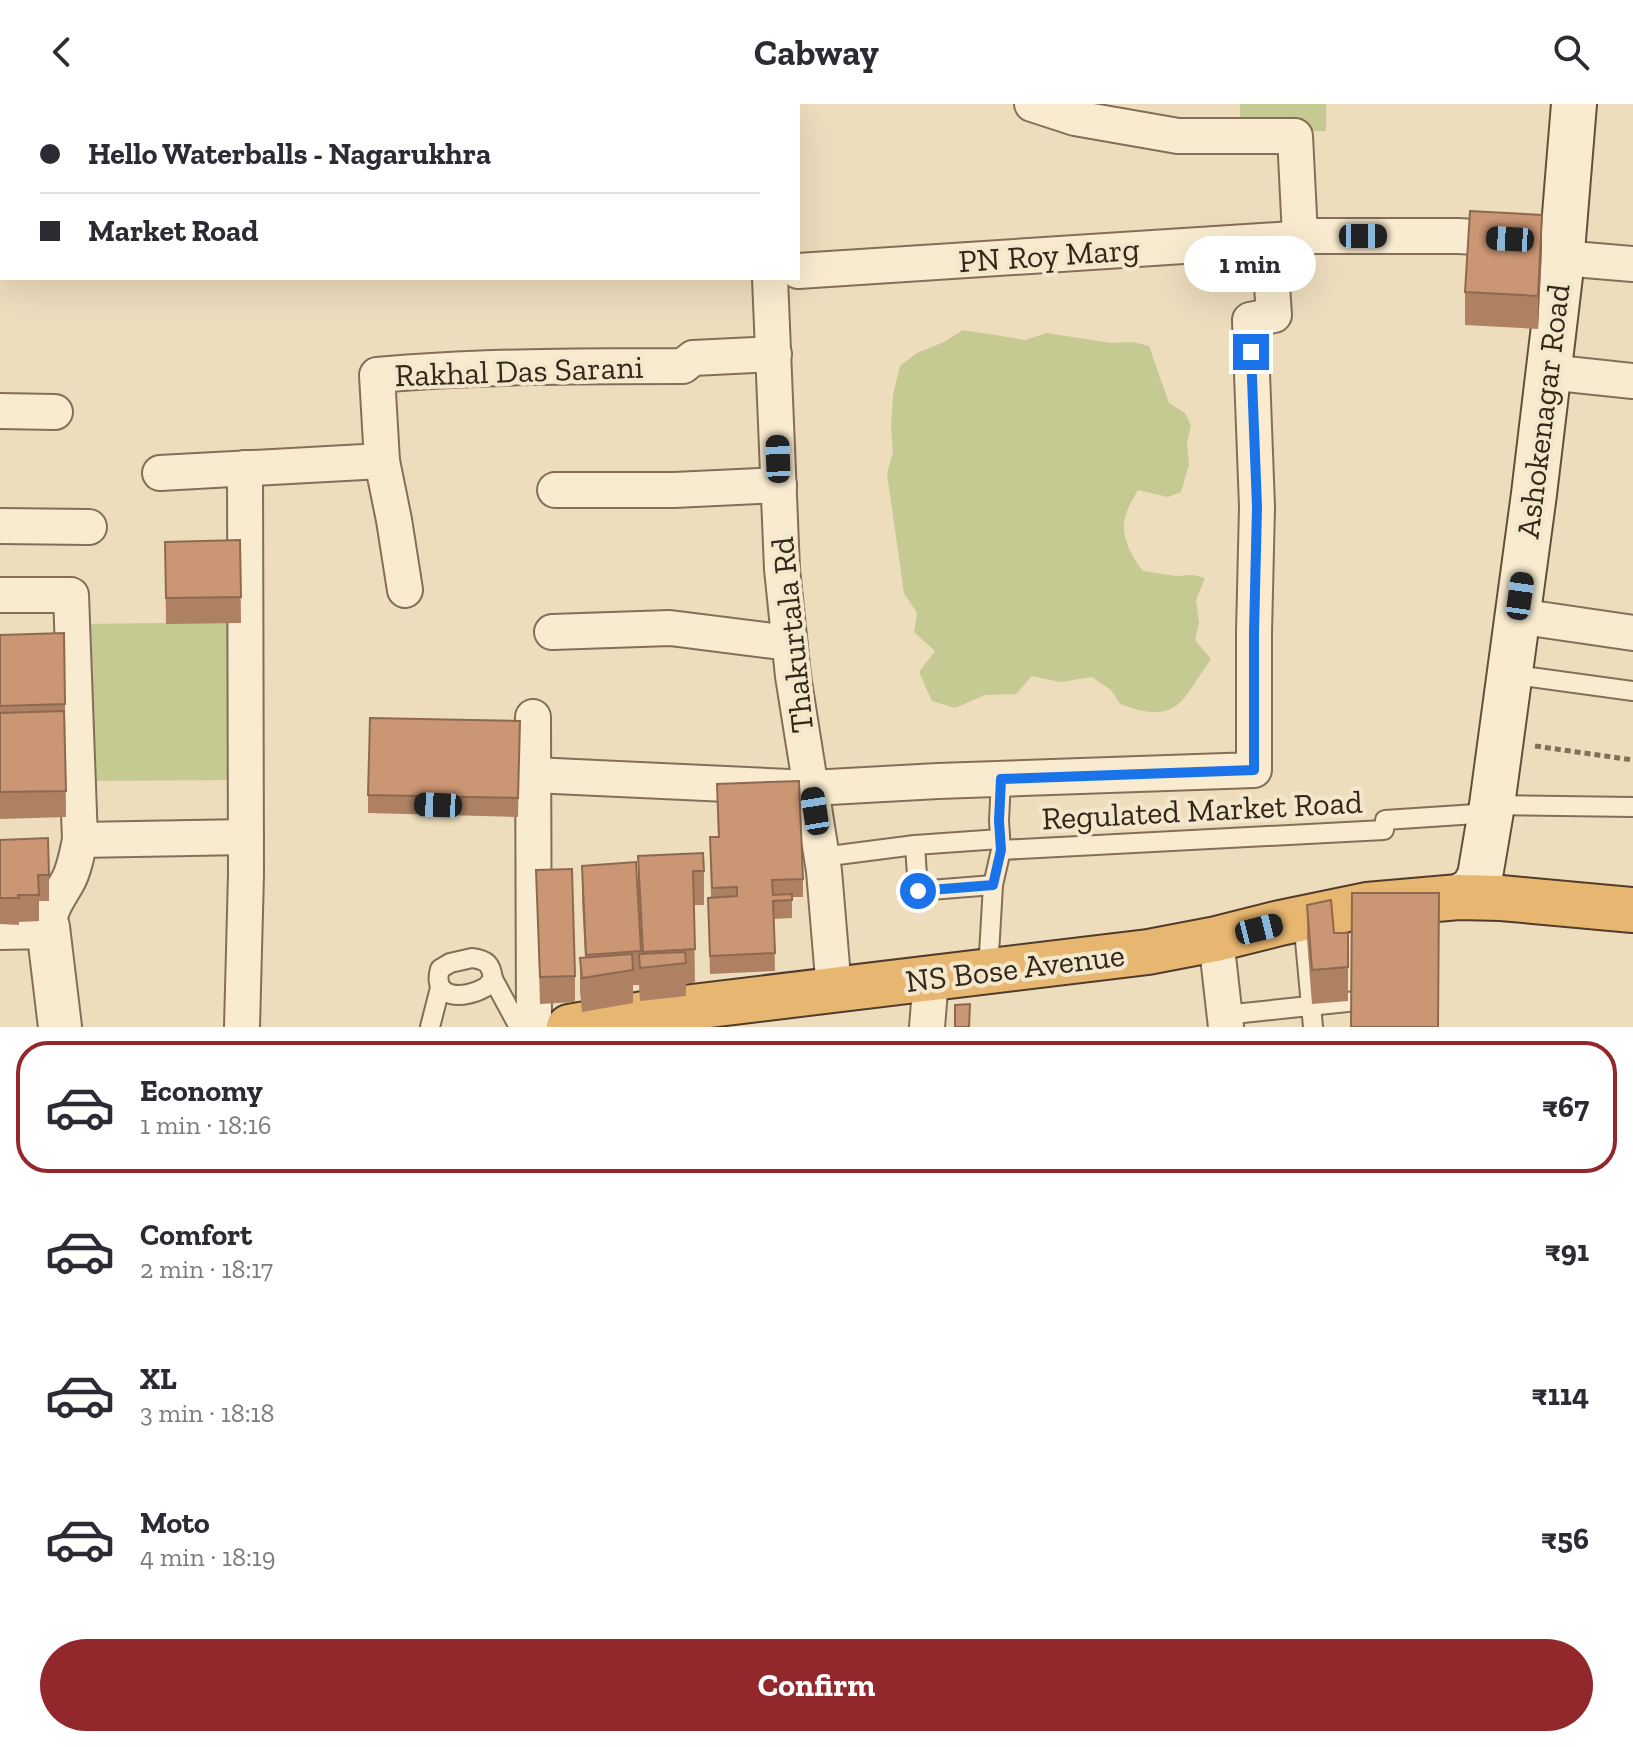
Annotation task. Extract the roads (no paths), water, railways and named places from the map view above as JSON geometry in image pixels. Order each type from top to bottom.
[{"type":"highway","name":"NS Bose Avenue","points":[[569,1027],[615,1023],[667,1010],[1148,952],[1367,905],[1480,890],[1633,910]]},
{"type":"main road","name":"Ashokenagar Road","points":[[1480,890],[1548,372],[1574,104]]},
{"type":"street","points":[[522,797],[1254,770],[1257,507],[1250,320],[1274,315],[1295,136],[1178,136],[1120,115],[1075,118],[1032,104]]},
{"type":"street","name":"PN Roy Marg","points":[[800,271],[1284,239],[1458,236],[1562,250],[1633,264]]},
{"type":"street","name":"Thakurtala Rd","points":[[770,280],[782,569],[789,643],[822,857],[834,990]]},
{"type":"street","name":"Rakhal Das Sarani","points":[[382,461],[377,375],[440,369],[683,366],[693,358],[774,354]]},
{"type":"street","points":[[1548,372],[1633,381]]},
{"type":"street","points":[[0,411],[55,412]]},
{"type":"street","points":[[160,473],[382,461],[405,590]]},
{"type":"street","points":[[242,1027],[246,837],[245,468]]},
{"type":"street","points":[[555,490],[674,490],[779,485]]},
{"type":"street","points":[[0,526],[89,527]]},
{"type":"street","points":[[0,595],[71,595],[58,655],[80,840],[70,877],[49,915],[60,1027]]},
{"type":"street","points":[[1517,616],[1633,633]]},
{"type":"street","points":[[552,632],[670,628],[789,643]]},
{"type":"street","points":[[533,717],[522,797],[534,1027]]},
{"type":"street","points":[[80,840],[246,837]]},
{"type":"street","points":[[0,928],[48,927]]},
{"type":"street","points":[[1216,939],[1225,1021]]},
{"type":"street","points":[[927,1027],[931,978]]},
{"type":"lane","points":[[1509,674],[1633,691]]},
{"type":"lane","points":[[988,971],[993,885],[1001,845],[1001,779]]},
{"type":"lane","points":[[1492,809],[1633,807]]},
{"type":"lane","name":"Regulated Market Road","points":[[822,857],[915,845],[1001,845],[1384,830],[1385,820],[1492,809]]},
{"type":"lane","points":[[915,845],[918,891],[993,885]]},
{"type":"lane","points":[[1303,919],[1313,1027]]},
{"type":"lane","points":[[430,1027],[440,988],[440,969],[450,963],[472,958],[485,960],[491,967],[493,979],[519,1027]]},
{"type":"lane","points":[[440,988],[455,996],[486,988],[493,979]]},
{"type":"lane","points":[[1225,1021],[1357,1001]]}]
